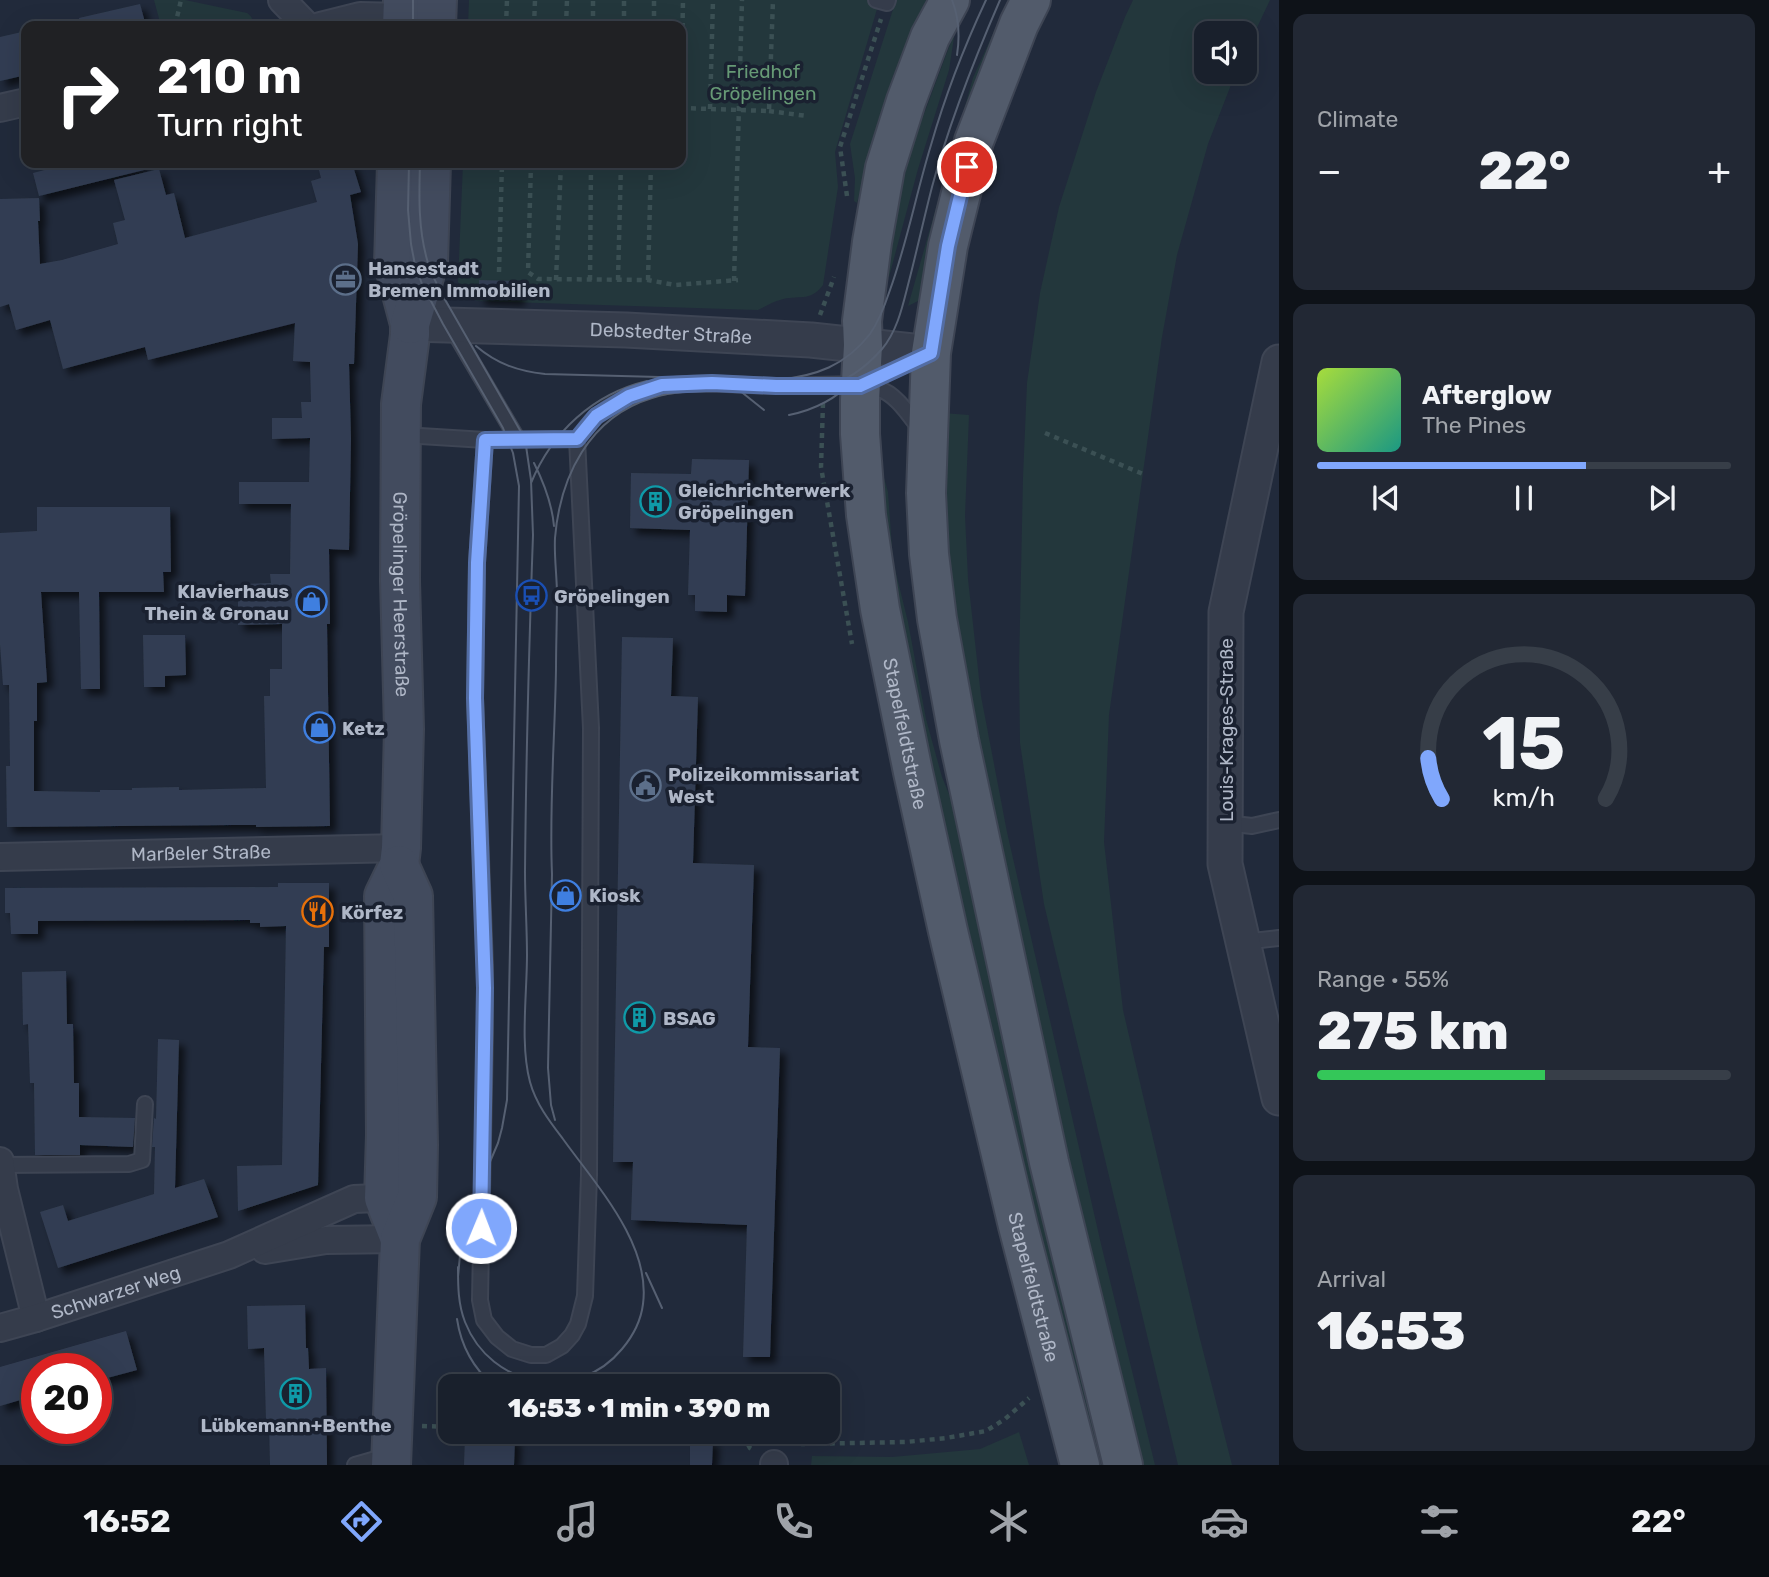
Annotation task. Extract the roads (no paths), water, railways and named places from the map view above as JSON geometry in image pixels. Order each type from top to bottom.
[{"type":"main road","points":[[411,17],[437,0]]},
{"type":"main road","name":"Stapelfeldtstraße","points":[[950,0],[930,37],[906,101],[886,168],[872,242],[862,321],[860,386],[860,434],[866,515],[880,609],[948,931],[1018,1226],[1080,1465]]},
{"type":"main road","points":[[1031,0],[1019,24],[974,141],[948,246],[931,353],[926,494],[929,554],[937,620],[959,740],[1049,1162],[1123,1465]]},
{"type":"main road","name":"Gröpelinger Heerstraße","points":[[391,1460],[400,1197],[418,1146],[414,896],[400,857],[404,729],[400,581],[401,404],[410,324],[394,264],[397,168]]},
{"type":"main road","name":"Gröpelinger Heerstraße","points":[[410,324],[428,263],[431,168]]},
{"type":"street","points":[[282,0],[302,21]]},
{"type":"street","points":[[340,21],[360,16],[411,17]]},
{"type":"street","points":[[0,108],[21,103]]},
{"type":"street","name":"Debstedter Straße","points":[[410,324],[626,330],[811,340],[931,353]]},
{"type":"street","name":"Louis-Krages-Straße","points":[[1278,1088],[1225,864],[1225,823],[1226,612],[1279,362]]},
{"type":"street","name":"Marßeler Straße","points":[[0,857],[400,857]]},
{"type":"street","points":[[0,1163],[36,1318]]},
{"type":"street","name":"Schwarzer Weg","points":[[0,1328],[229,1255],[354,1199],[400,1197]]},
{"type":"street","name":"Schwarzer Weg","points":[[229,1255],[326,1240],[400,1239]]},
{"type":"lane","points":[[424,279],[518,440]]},
{"type":"lane","points":[[860,386],[931,353]]},
{"type":"lane","points":[[485,440],[477,563],[475,698],[485,1006],[480,1300],[484,1320],[497,1337],[512,1349],[531,1355],[546,1354],[562,1346],[578,1324],[585,1296],[589,1175],[591,728],[577,439],[596,416],[629,396],[662,385],[712,383],[860,386],[881,389],[898,401],[928,438]]},
{"type":"lane","points":[[401,435],[485,440],[577,439]]},
{"type":"lane","points":[[1225,823],[1252,826],[1279,820]]},
{"type":"lane","points":[[1243,942],[1279,938]]},
{"type":"lane","points":[[0,1163],[129,1164],[142,1160],[145,1104]]},
{"type":"lane","points":[[355,1465],[391,1460]]},
{"type":"tram line","points":[[413,0],[413,21]]},
{"type":"tram line","points":[[952,0],[958,27],[957,55]]},
{"type":"tram line","points":[[476,346],[508,366],[545,374],[777,380],[804,376],[840,362],[870,334],[884,307],[942,108],[986,0]]},
{"type":"tram line","points":[[555,1120],[548,1068],[557,614],[555,538],[563,493],[571,472],[582,452],[611,419],[652,398],[688,391],[790,392],[829,386],[847,378],[882,349],[892,334],[902,308],[932,187],[954,116],[1000,0]]},
{"type":"tram line","points":[[409,168],[408,210],[415,265],[443,324],[503,428],[513,453],[519,486],[507,1100],[498,1143],[466,1218],[458,1277]]},
{"type":"tram line","points":[[420,168],[421,226],[430,268],[447,303],[525,439],[531,480],[533,535],[525,872],[527,1068],[536,1098],[544,1112],[605,1196],[630,1238],[639,1259],[643,1282],[642,1310],[630,1339],[603,1366],[582,1377],[559,1382],[536,1381],[514,1374],[494,1362],[477,1344],[461,1308],[458,1267]]},
{"type":"tram line","points":[[789,415],[824,403],[854,380]]},
{"type":"tram line","points":[[531,483],[550,447],[577,418],[609,395],[647,381]]},
{"type":"tram line","points":[[739,390],[764,410]]},
{"type":"tram line","points":[[534,463],[547,494],[554,526]]},
{"type":"tram line","points":[[646,1273],[662,1308]]},
{"type":"tram line","points":[[457,1319],[469,1356],[482,1374]]},
{"type":"place","name":"Hansestadt Bremen Immobilien","points":[[345,279]]},
{"type":"place","name":"Gleichrichterwerk Gröpelingen","points":[[655,501]]},
{"type":"place","name":"Gröpelingen","points":[[531,596]]},
{"type":"place","name":"Klavierhaus Thein & Gronau","points":[[312,602]]},
{"type":"place","name":"Ketz","points":[[319,728]]},
{"type":"place","name":"Polizeikommissariat West","points":[[645,785]]},
{"type":"place","name":"Kiosk","points":[[566,895]]},
{"type":"place","name":"Körfez","points":[[318,912]]},
{"type":"place","name":"BSAG","points":[[640,1018]]},
{"type":"place","name":"Lübkemann+Benthe","points":[[296,1394]]},
{"type":"park label","name":"Friedhof Gröpelingen","points":[[763,82]]}]
